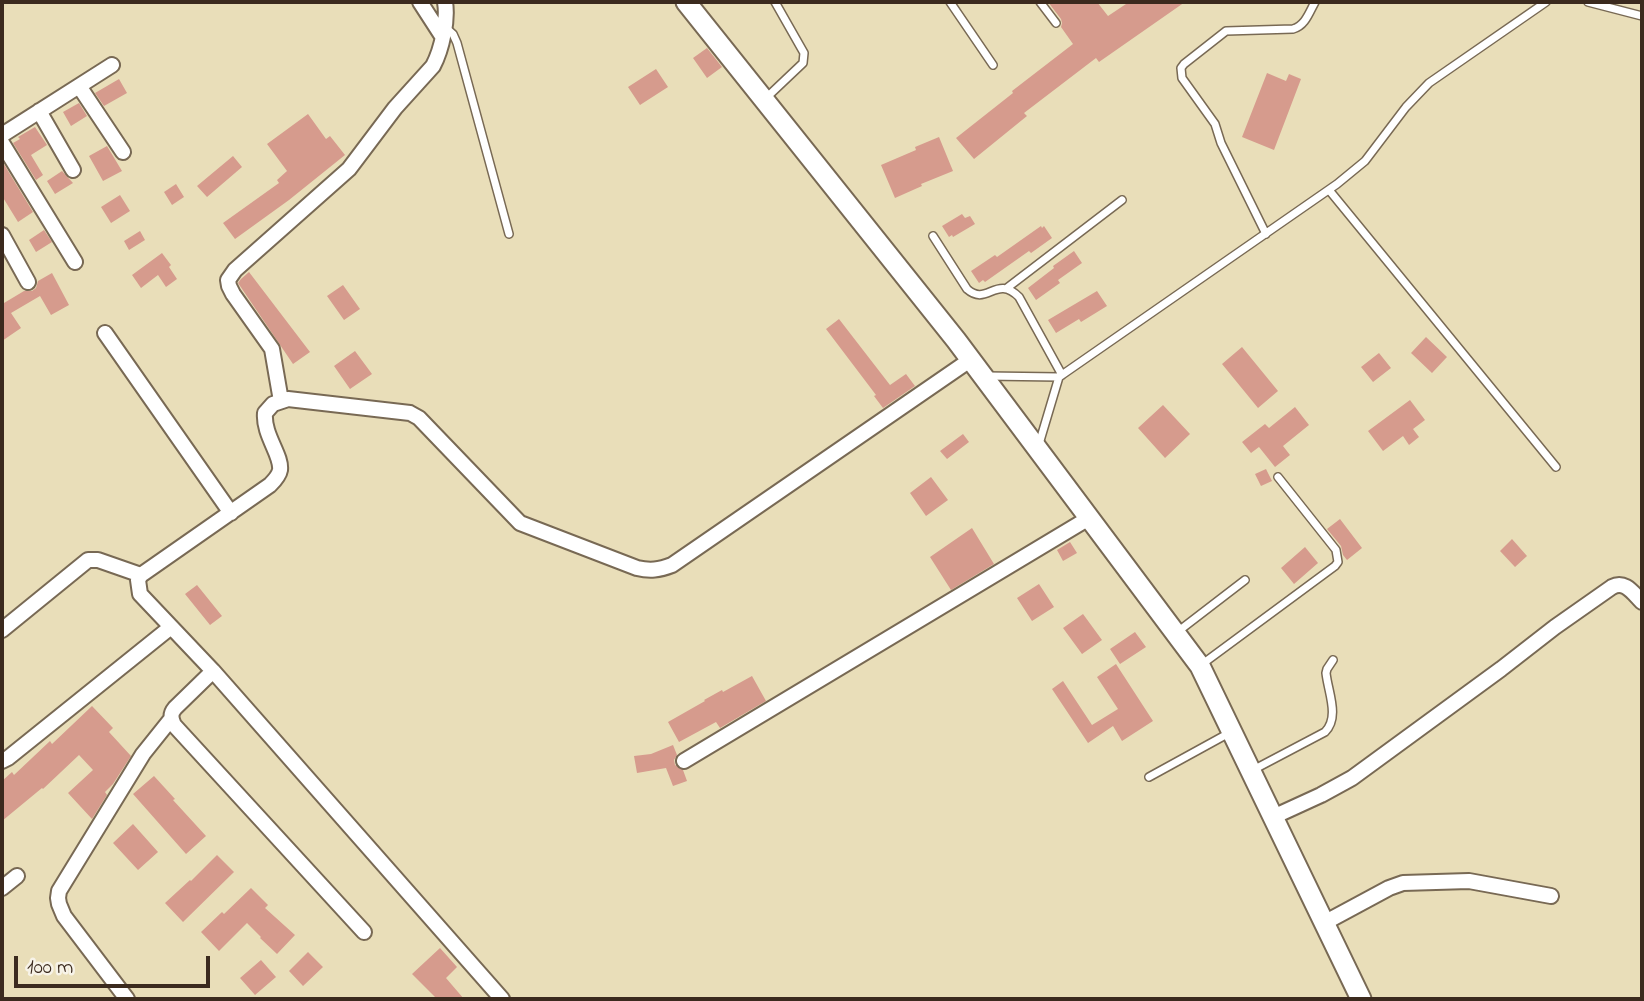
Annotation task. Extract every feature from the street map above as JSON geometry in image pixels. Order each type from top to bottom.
[{"type":"main road","points":[[686,2],[970,360],[1200,666],[1361,999]]},
{"type":"street","points":[[421,2],[443,31]]},
{"type":"street","points":[[281,401],[272,349],[233,294],[228,280],[230,274],[349,169],[395,108],[433,66],[447,15],[445,2]]},
{"type":"street","points":[[2,135],[112,65]]},
{"type":"street","points":[[79,86],[123,152]]},
{"type":"street","points":[[39,111],[73,170]]},
{"type":"street","points":[[2,143],[75,262]]},
{"type":"street","points":[[2,235],[29,282]]},
{"type":"street","points":[[105,333],[231,513]]},
{"type":"street","points":[[502,999],[213,671],[141,594],[138,580],[141,575],[270,485],[280,472],[265,429],[265,413],[273,404],[288,399],[410,413],[419,418],[520,523],[648,570],[672,565],[970,360]]},
{"type":"street","points":[[684,761],[1089,518]]},
{"type":"street","points":[[2,630],[88,560],[98,559],[141,575]]},
{"type":"street","points":[[1273,817],[1352,778],[1555,626],[1618,583],[1625,585],[1642,602]]},
{"type":"street","points":[[2,761],[171,627]]},
{"type":"street","points":[[213,671],[175,708],[172,713],[174,725],[364,932]]},
{"type":"street","points":[[127,999],[64,916],[58,898],[59,891],[143,754],[172,719]]},
{"type":"street","points":[[2,888],[17,876]]},
{"type":"street","points":[[1324,923],[1403,883],[1469,881],[1551,896]]},
{"type":"lane","points":[[764,100],[803,63],[805,57],[775,2]]},
{"type":"lane","points":[[950,2],[993,65]]},
{"type":"lane","points":[[1040,2],[1056,23]]},
{"type":"lane","points":[[1266,234],[1221,143],[1215,124],[1182,78],[1181,68],[1226,31],[1299,27],[1315,2]]},
{"type":"lane","points":[[982,376],[1060,376],[1329,190],[1365,161],[1406,107],[1429,83],[1546,2]]},
{"type":"lane","points":[[1588,2],[1642,16]]},
{"type":"lane","points":[[443,31],[453,34],[455,39],[509,234]]},
{"type":"lane","points":[[1329,190],[1556,467]]},
{"type":"lane","points":[[1007,288],[1122,200]]},
{"type":"lane","points":[[933,236],[972,293],[983,295],[1000,288],[1014,291],[1060,376],[1037,449]]},
{"type":"lane","points":[[1200,666],[1338,562],[1336,550],[1278,477]]},
{"type":"lane","points":[[1176,634],[1245,580]]},
{"type":"lane","points":[[1251,771],[1329,728],[1334,718],[1326,673],[1333,660]]},
{"type":"lane","points":[[1149,778],[1232,732]]},
{"type":"building","points":[[1048,2],[1097,2],[1108,16],[1129,2],[1185,2],[1099,62],[1096,58],[1024,113],[1027,116],[974,159],[956,138],[1073,44],[1061,27],[1061,19]]},
{"type":"building","points":[[707,48],[722,67],[707,78],[693,58]]},
{"type":"building","points":[[656,69],[668,87],[640,105],[628,87]]},
{"type":"building","points":[[1267,73],[1286,81],[1289,74],[1301,79],[1274,150],[1242,137]]},
{"type":"building","points":[[119,79],[127,93],[104,106],[95,93]]},
{"type":"building","points":[[79,103],[87,116],[71,126],[63,112]]},
{"type":"building","points":[[308,114],[326,139],[330,136],[345,155],[235,239],[223,223],[279,183],[277,180],[287,171],[267,144]]},
{"type":"building","points":[[35,127],[47,145],[31,155],[43,175],[36,180],[13,143]]},
{"type":"building","points":[[939,137],[953,171],[895,198],[881,165]]},
{"type":"building","points":[[107,146],[122,171],[103,181],[89,156]]},
{"type":"building","points":[[233,156],[242,167],[207,197],[197,186]]},
{"type":"building","points":[[2,161],[33,212],[18,222],[2,196]]},
{"type":"building","points":[[62,171],[73,183],[55,194],[47,181]]},
{"type":"building","points":[[176,184],[184,197],[172,205],[164,192]]},
{"type":"building","points":[[120,195],[130,211],[111,223],[101,207]]},
{"type":"building","points":[[962,214],[965,218],[970,216],[975,224],[949,237],[942,226]]},
{"type":"building","points":[[1044,226],[1052,238],[985,282],[983,280],[979,283],[971,271],[995,255],[997,257]]},
{"type":"building","points":[[44,230],[52,242],[36,252],[29,240]]},
{"type":"building","points":[[140,231],[145,240],[129,250],[124,241]]},
{"type":"building","points":[[1074,251],[1082,263],[1036,300],[1028,288]]},
{"type":"building","points":[[162,253],[177,279],[166,287],[158,275],[141,288],[132,275]]},
{"type":"building","points":[[249,272],[310,352],[293,364],[238,283]]},
{"type":"building","points":[[52,273],[69,305],[51,315],[40,296],[11,313],[21,328],[2,341],[2,299],[4,303],[24,291],[32,291],[38,281]]},
{"type":"building","points":[[343,285],[360,309],[344,320],[327,296]]},
{"type":"building","points":[[1097,291],[1107,306],[1056,333],[1048,320]]},
{"type":"building","points":[[839,319],[890,385],[906,374],[915,386],[883,408],[826,329]]},
{"type":"building","points":[[1426,337],[1447,357],[1432,373],[1411,353]]},
{"type":"building","points":[[1242,347],[1278,391],[1258,408],[1222,364]]},
{"type":"building","points":[[355,351],[372,374],[350,389],[334,366]]},
{"type":"building","points":[[1379,353],[1391,368],[1373,382],[1361,367]]},
{"type":"building","points":[[1410,400],[1425,420],[1413,429],[1419,437],[1409,445],[1403,436],[1383,451],[1368,431]]},
{"type":"building","points":[[1163,405],[1190,434],[1165,458],[1138,428]]},
{"type":"building","points":[[1295,407],[1309,425],[1283,446],[1290,455],[1275,467],[1259,447],[1251,453],[1242,442],[1265,424],[1269,428]]},
{"type":"building","points":[[963,434],[969,442],[947,459],[940,451]]},
{"type":"building","points":[[1266,469],[1272,481],[1261,486],[1255,474]]},
{"type":"building","points":[[931,477],[948,500],[926,516],[910,493]]},
{"type":"building","points":[[1340,519],[1362,548],[1347,560],[1341,546],[1327,529]]},
{"type":"building","points":[[972,528],[994,564],[951,590],[930,557]]},
{"type":"building","points":[[1512,539],[1527,556],[1515,567],[1500,551]]},
{"type":"building","points":[[1070,542],[1077,553],[1063,561],[1057,550]]},
{"type":"building","points":[[1305,547],[1318,563],[1294,584],[1281,568]]},
{"type":"building","points":[[1039,584],[1054,607],[1032,621],[1017,598]]},
{"type":"building","points":[[197,585],[222,616],[210,625],[185,594]]},
{"type":"building","points":[[1083,614],[1102,640],[1082,654],[1063,628]]},
{"type":"building","points":[[1135,632],[1146,647],[1120,664],[1110,649]]},
{"type":"building","points":[[1116,664],[1153,721],[1122,741],[1113,726],[1088,743],[1052,689],[1063,681],[1092,725],[1118,709],[1097,677]]},
{"type":"building","points":[[752,676],[766,701],[720,728],[716,722],[679,742],[668,722],[722,690],[723,692]]},
{"type":"building","points":[[92,706],[113,728],[109,732],[131,756],[105,792],[107,795],[92,819],[68,793],[93,770],[79,755],[43,789],[2,821],[2,781],[12,772],[14,775],[50,741],[52,744]]},
{"type":"building","points":[[673,745],[677,755],[675,765],[683,770],[687,781],[673,786],[666,768],[637,773],[634,756],[651,754]]},
{"type":"building","points":[[154,776],[206,836],[186,854],[133,794]]},
{"type":"building","points":[[133,824],[158,852],[138,870],[113,843]]},
{"type":"building","points":[[217,855],[234,872],[183,922],[165,903]]},
{"type":"building","points":[[251,888],[268,905],[265,908],[295,935],[277,954],[247,923],[219,951],[201,932]]},
{"type":"building","points":[[440,948],[457,967],[446,978],[464,999],[437,999],[412,974]]},
{"type":"building","points":[[308,952],[323,967],[303,986],[289,971]]},
{"type":"building","points":[[261,960],[276,977],[255,995],[240,978]]}]
